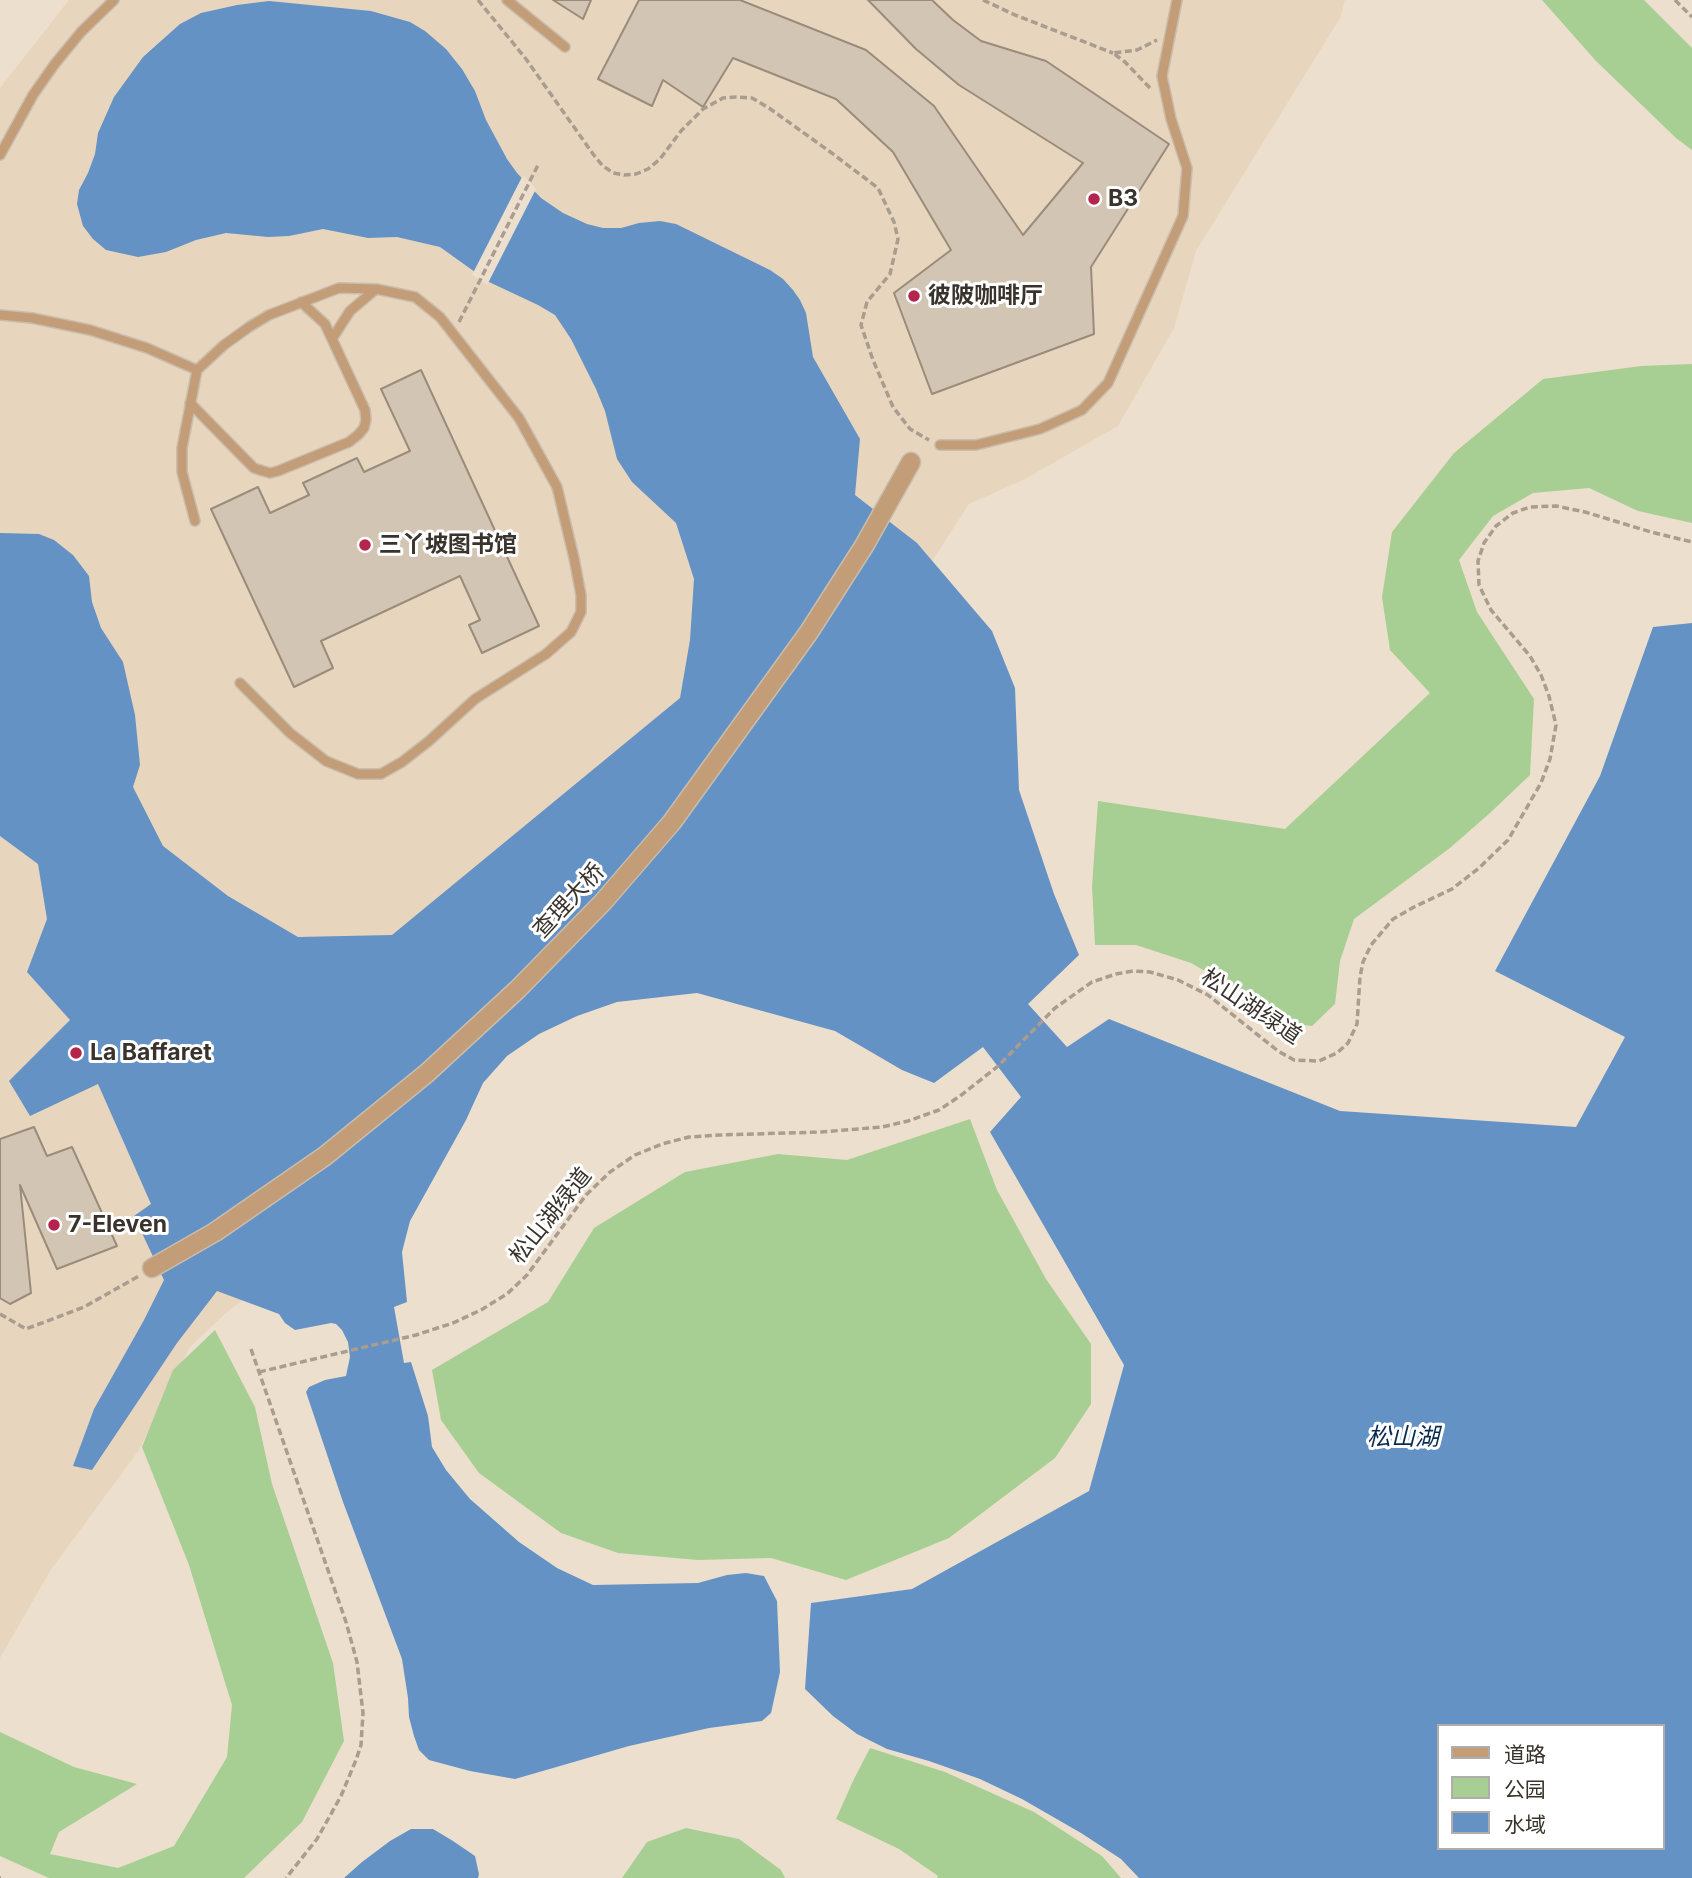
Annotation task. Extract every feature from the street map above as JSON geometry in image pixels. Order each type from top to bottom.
[{"type":"street","name":"查理大桥","points":[[152,1268],[215,1232],[325,1156],[427,1073],[518,989],[603,902],[672,822],[809,632],[864,546],[911,462]]},
{"type":"lane","points":[[0,155],[33,95],[54,65],[81,32],[114,0]]},
{"type":"lane","points":[[507,0],[565,47]]},
{"type":"lane","points":[[940,445],[976,445],[1040,429],[1082,410],[1108,383],[1182,216],[1187,168],[1168,107],[1162,76],[1177,0]]},
{"type":"lane","points":[[195,521],[182,472],[182,448],[197,370],[248,327],[269,315],[339,288],[376,289],[415,298],[440,317],[519,418],[557,487],[575,558],[581,595],[581,612],[571,632],[546,654],[475,699],[402,762],[381,774],[358,774],[326,761],[290,733],[240,683]]},
{"type":"lane","points":[[332,339],[350,311],[376,289]]},
{"type":"lane","points":[[190,403],[254,468],[270,473],[349,442],[358,435],[364,428],[365,410],[326,324],[301,302]]},
{"type":"lane","points":[[0,315],[32,318],[90,330],[147,348],[197,370]]},
{"type":"path","points":[[478,0],[526,59],[593,154],[613,173],[636,174],[648,169],[703,109],[723,98],[736,97],[752,98],[769,108],[830,150],[878,188],[894,222],[898,239],[890,274],[867,302],[861,325],[893,407],[910,429],[940,445]]},
{"type":"path","points":[[983,0],[1014,15],[1113,53],[1168,107]]},
{"type":"path","points":[[1675,0],[1692,17]]},
{"type":"path","points":[[1113,53],[1137,50],[1163,37],[1172,28]]},
{"type":"path","points":[[465,308],[538,165]]},
{"type":"path","name":"松山湖绿道","points":[[259,1372],[376,1345],[453,1323],[481,1310],[508,1294],[527,1275],[586,1195],[610,1172],[635,1155],[662,1144],[689,1137],[882,1127],[939,1110],[997,1067],[1055,1008],[1092,982],[1116,974],[1150,972],[1178,980],[1208,995],[1278,1051],[1294,1060],[1319,1061],[1337,1053],[1348,1043],[1357,1024],[1360,978],[1363,962],[1371,945],[1393,919],[1452,889],[1508,840],[1541,783],[1550,759],[1556,724],[1549,696],[1530,656],[1491,610],[1479,585],[1479,561],[1484,543],[1496,526],[1513,513],[1530,507],[1556,506],[1692,542]]},
{"type":"path","points":[[0,1314],[26,1329],[84,1307],[152,1268]]},
{"type":"path","points":[[251,1349],[346,1622],[357,1662],[363,1713],[361,1745],[341,1796],[317,1839],[286,1878]]},
{"type":"shaded area","points":[[69,0],[1345,0],[1340,18],[1196,251],[1174,328],[1118,426],[1025,479],[969,504],[740,857],[434,1116],[359,1208],[226,1313],[190,1347],[139,1450],[50,1571],[0,1658],[0,88]]},
{"type":"green space","points":[[1542,0],[1644,0],[1692,48],[1692,150],[1596,61]]},
{"type":"green space","points":[[1692,364],[1692,523],[1638,511],[1589,488],[1533,493],[1493,516],[1459,560],[1477,612],[1534,699],[1530,775],[1450,848],[1354,919],[1340,961],[1335,1004],[1312,1026],[1280,1022],[1241,992],[1191,963],[1136,945],[1095,945],[1092,886],[1098,801],[1285,829],[1430,693],[1390,650],[1382,597],[1392,532],[1454,453],[1543,379],[1641,366]]},
{"type":"green space","points":[[970,1119],[997,1190],[1046,1279],[1091,1344],[1091,1404],[1055,1458],[949,1538],[846,1580],[771,1558],[698,1560],[618,1553],[561,1533],[479,1473],[441,1420],[432,1370],[548,1302],[594,1228],[685,1172],[778,1154],[847,1160]]},
{"type":"green space","points":[[215,1330],[255,1407],[272,1484],[333,1663],[344,1741],[302,1822],[244,1878],[49,1878],[0,1856],[0,1732],[74,1767],[137,1784],[59,1832],[50,1854],[118,1868],[174,1846],[227,1757],[232,1705],[189,1565],[142,1447],[173,1370]]},
{"type":"green space","points":[[870,1748],[945,1772],[1034,1812],[1102,1856],[1121,1878],[937,1878],[938,1876],[899,1849],[836,1819]]},
{"type":"green space","points":[[686,1828],[739,1839],[781,1870],[785,1878],[622,1878],[647,1842]]},
{"type":"water","name":"松山湖","points":[[269,1],[371,11],[410,22],[446,49],[462,69],[507,159],[541,198],[563,213],[603,228],[621,228],[660,221],[676,224],[770,270],[793,290],[806,313],[813,357],[860,439],[855,495],[917,543],[992,631],[1015,688],[1019,790],[1054,894],[1079,955],[1028,1004],[1067,1047],[1109,1019],[1340,1111],[1576,1127],[1625,1037],[1495,971],[1600,776],[1653,627],[1692,623],[1692,1878],[1139,1878],[1121,1859],[1022,1799],[980,1779],[887,1749],[857,1734],[805,1689],[811,1603],[912,1589],[1089,1491],[1124,1365],[990,1132],[1021,1097],[983,1047],[934,1083],[902,1070],[835,1031],[697,993],[617,1002],[577,1016],[539,1034],[507,1056],[483,1083],[466,1120],[410,1221],[402,1252],[407,1302],[394,1307],[404,1363],[411,1362],[428,1416],[432,1447],[446,1470],[470,1499],[519,1542],[557,1568],[593,1585],[698,1583],[746,1573],[764,1576],[777,1601],[780,1672],[771,1713],[762,1721],[709,1728],[629,1746],[515,1779],[429,1760],[419,1750],[414,1736],[402,1659],[343,1502],[306,1392],[309,1387],[325,1380],[346,1376],[350,1357],[348,1342],[336,1324],[295,1330],[285,1323],[279,1314],[217,1291],[177,1343],[92,1470],[73,1466],[94,1409],[164,1280],[134,1216],[151,1204],[98,1084],[30,1116],[9,1081],[70,1020],[27,972],[47,919],[38,864],[0,836],[0,533],[39,534],[54,540],[73,555],[89,576],[92,602],[101,628],[123,662],[135,715],[140,765],[133,787],[163,846],[228,896],[298,937],[392,935],[680,698],[690,640],[694,579],[676,523],[632,482],[617,459],[605,411],[596,389],[571,339],[555,315],[489,282],[440,247],[397,237],[368,238],[323,229],[268,237],[226,233],[196,240],[166,252],[138,257],[106,250],[93,239],[83,226],[77,204],[79,190],[88,173],[95,154],[98,133],[114,97],[143,57],[180,24],[201,13]]},
{"type":"water","points":[[411,1829],[433,1829],[475,1856],[478,1878],[344,1878],[390,1841]]},
{"type":"pier","points":[[523,175],[536,189],[487,285],[472,275]]},
{"type":"building","points":[[553,0],[591,0],[583,19]]},
{"type":"building","name":"B3","points":[[639,0],[740,0],[866,50],[934,106],[1023,235],[1083,163],[959,85],[916,49],[868,0],[932,0],[981,41],[1046,61],[1169,144],[1091,267],[1094,334],[932,394],[894,293],[951,250],[893,152],[836,99],[733,58],[703,107],[663,80],[652,106],[598,79]]},
{"type":"building","name":"三丫坡图书馆","points":[[421,370],[539,626],[482,653],[469,625],[480,620],[460,576],[321,641],[333,668],[294,687],[211,509],[258,487],[270,513],[309,495],[303,483],[357,458],[364,472],[410,451],[381,389]]},
{"type":"building","points":[[34,1127],[47,1156],[72,1147],[117,1246],[57,1269],[20,1185],[31,1293],[10,1304],[0,1298],[0,1139]]},
{"type":"place","name":"B3","points":[[1094,199]]},
{"type":"place","name":"彼陂咖啡厅","points":[[914,296]]},
{"type":"place","name":"三丫坡图书馆","points":[[365,545]]},
{"type":"place","name":"La Baffaret","points":[[76,1053]]},
{"type":"place","name":"7-Eleven","points":[[54,1225]]}]
